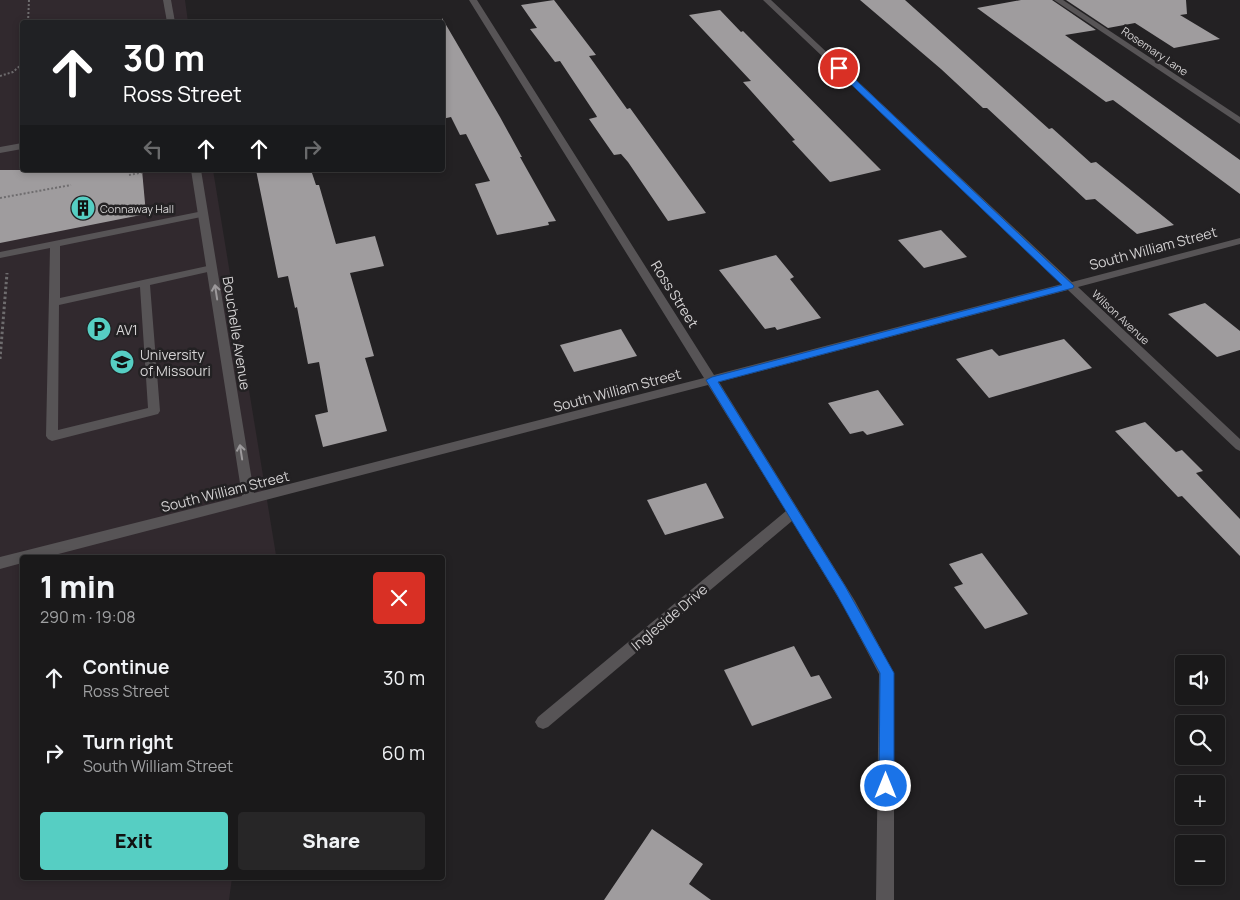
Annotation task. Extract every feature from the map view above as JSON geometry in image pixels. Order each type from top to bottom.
[{"type":"street","points":[[168,0],[171,20]]},
{"type":"street","name":"Ross Street","points":[[473,0],[794,512],[850,605],[887,673],[885,900]]},
{"type":"street","name":"Wilson Avenue","points":[[767,0],[1240,446]]},
{"type":"street","name":"Rosemary Lane","points":[[1058,0],[1240,122]]},
{"type":"street","points":[[0,150],[20,146]]},
{"type":"street","name":"Bouchelle Avenue","points":[[196,172],[249,500]]},
{"type":"street","points":[[4,254],[203,214]]},
{"type":"street","name":"South William Street","points":[[32,555],[712,380],[1240,241]]},
{"type":"street","points":[[55,244],[52,436],[154,411],[145,283]]},
{"type":"street","points":[[54,302],[212,268]]},
{"type":"street","name":"Ingleside Drive","points":[[543,722],[794,512]]},
{"type":"street","name":"South William Street","points":[[0,563],[20,558]]},
{"type":"path","points":[[28,20],[29,0]]},
{"type":"path","points":[[0,76],[13,72],[20,66]]},
{"type":"path","points":[[129,175],[145,172]]},
{"type":"path","points":[[0,198],[70,185]]},
{"type":"path","points":[[0,359],[4,254]]},
{"type":"shaded area","name":"University of Missouri","points":[[0,0],[185,0],[188,20],[20,20],[20,172],[213,172],[276,555],[20,555],[20,880],[232,880],[229,900],[0,900]]},
{"type":"building","points":[[554,0],[596,55],[589,56],[627,109],[630,108],[706,213],[668,221],[628,162],[621,154],[614,155],[589,119],[597,117],[596,115],[560,61],[555,62],[530,29],[537,28],[521,5]]},
{"type":"building","points":[[860,0],[905,0],[1049,129],[1052,128],[1091,163],[1096,162],[1174,225],[1137,234],[1095,199],[1086,200],[987,108],[983,108],[941,69]]},
{"type":"building","points":[[1021,0],[1052,0],[1096,30],[1065,35],[1240,160],[1240,194],[1113,100],[1106,102],[977,8]]},
{"type":"building","points":[[1066,0],[1186,0],[1187,14],[1180,15],[1220,39],[1174,48],[1135,23],[1108,28]]},
{"type":"building","points":[[720,10],[881,170],[830,182],[792,141],[795,140],[743,82],[751,81],[689,15]]},
{"type":"building","points":[[445,23],[500,117],[556,221],[548,222],[549,225],[497,235],[475,184],[490,181],[466,134],[460,135],[451,117],[445,118]]},
{"type":"building","name":"Connaway Hall","points":[[0,170],[20,170],[20,172],[142,172],[146,214],[0,243]]},
{"type":"building","points":[[256,172],[312,172],[316,185],[319,185],[336,244],[375,236],[384,266],[350,273],[374,356],[365,358],[387,431],[323,447],[315,415],[328,412],[319,362],[308,364],[297,307],[295,308],[288,276],[278,278]]},
{"type":"building","points":[[941,230],[967,257],[924,268],[898,240]]},
{"type":"building","points":[[776,255],[794,277],[790,279],[821,318],[777,330],[775,327],[765,329],[719,270]]},
{"type":"building","points":[[1205,303],[1240,331],[1240,350],[1217,357],[1168,314]]},
{"type":"building","points":[[621,329],[637,356],[574,372],[560,345]]},
{"type":"building","points":[[1064,339],[1092,368],[989,398],[956,359],[992,349],[999,356]]},
{"type":"building","points":[[878,390],[904,425],[867,435],[863,431],[850,434],[828,403]]},
{"type":"building","points":[[1145,422],[1176,452],[1182,450],[1203,471],[1196,473],[1240,519],[1240,556],[1182,496],[1178,497],[1115,431]]},
{"type":"building","points":[[706,483],[724,518],[665,535],[647,500]]},
{"type":"building","points":[[982,553],[1028,614],[985,629],[954,587],[963,584],[949,564]]},
{"type":"building","points":[[794,646],[811,677],[819,675],[832,698],[752,726],[724,670]]},
{"type":"building","points":[[652,829],[703,864],[689,884],[711,900],[604,900]]},
{"type":"place","name":"Connaway Hall","points":[[83,208]]},
{"type":"place","name":"AV1","points":[[99,329]]},
{"type":"place","name":"University of Missouri","points":[[122,362]]},
{"type":"route","points":[[839,68],[1069,286],[712,380],[850,605],[887,673],[886,786]]}]
